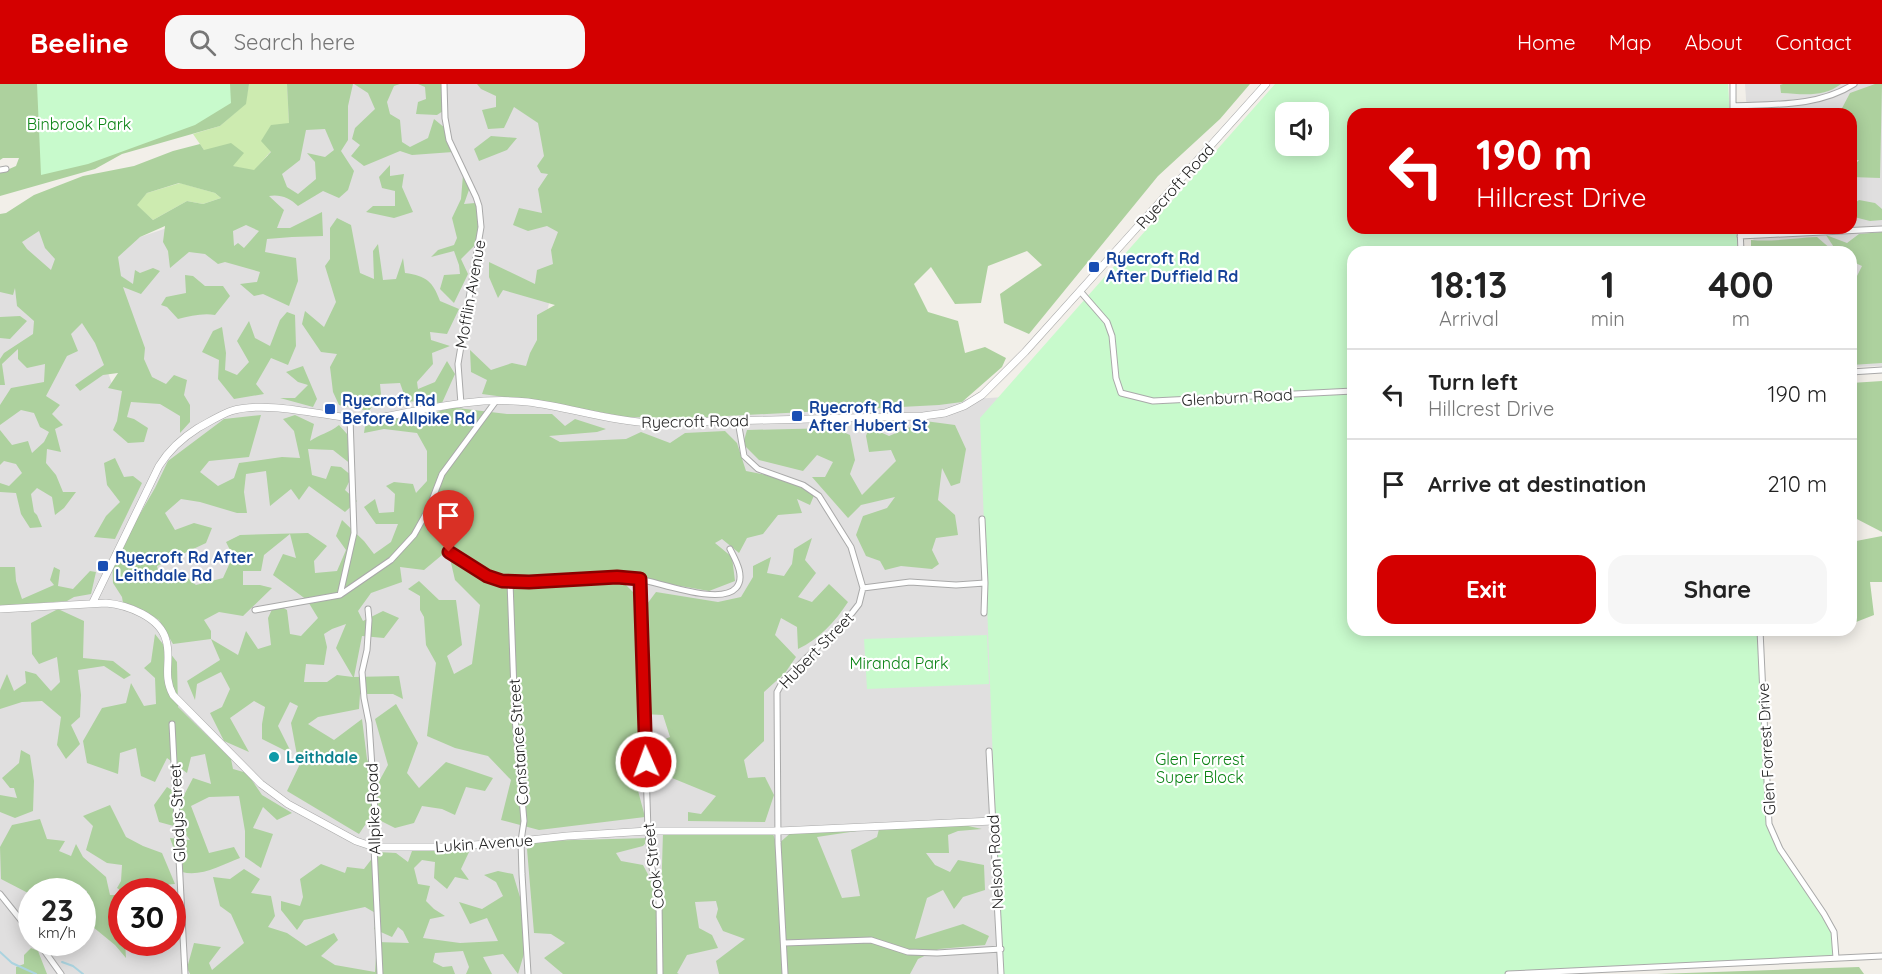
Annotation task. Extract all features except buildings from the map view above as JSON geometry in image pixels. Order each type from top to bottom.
[{"type":"street","name":"Mofflin Avenue","points":[[444,84],[445,118],[449,140],[476,197],[482,227],[458,364],[461,404]]},
{"type":"street","name":"Ryecroft Road","points":[[93,602],[166,454],[206,423],[231,412],[267,407],[373,419],[461,404],[496,401],[529,402],[631,422],[650,423],[923,416],[945,413],[964,406],[982,395],[1025,352],[1266,84]]},
{"type":"street","points":[[1733,84],[1733,106],[1813,101],[1854,84]]},
{"type":"street","points":[[1857,230],[1882,229]]},
{"type":"street","points":[[1741,246],[1740,236],[1781,234]]},
{"type":"street","name":"Glenburn Road","points":[[1080,291],[1107,322],[1112,336],[1116,378],[1121,393],[1153,401],[1347,392]]},
{"type":"street","points":[[1857,372],[1882,370]]},
{"type":"street","points":[[255,610],[340,595],[391,560],[414,535],[429,508],[442,474],[496,401]]},
{"type":"street","points":[[340,595],[354,533],[350,418]]},
{"type":"street","points":[[738,421],[744,456],[758,469],[803,485],[819,496],[851,547],[863,588],[910,582],[956,585],[985,583]]},
{"type":"street","points":[[982,519],[984,613]]},
{"type":"street","points":[[449,552],[494,580],[510,582],[617,577],[640,579],[669,588],[703,594],[728,593],[737,587],[740,577],[738,566],[730,549]]},
{"type":"street","name":"Cook Street","points":[[640,579],[648,831],[651,863],[659,902],[660,974]]},
{"type":"street","name":"Constance Street","points":[[510,582],[515,718],[524,821],[521,842],[528,974]]},
{"type":"street","name":"Hubert Street","points":[[785,974],[779,831],[777,692],[783,681],[860,604],[863,588]]},
{"type":"street","name":"Lukin Avenue","points":[[0,609],[93,602],[116,604],[153,620],[166,641],[167,684],[173,695],[261,784],[288,804],[356,841],[374,848],[521,842],[567,836],[648,831],[779,831],[993,821]]},
{"type":"street","name":"Allpike Road","points":[[368,609],[367,650],[362,672],[369,723],[375,812],[374,848],[380,974]]},
{"type":"street","name":"Glen Forrest Drive","points":[[1760,636],[1769,824],[1780,849],[1824,914],[1833,932],[1836,958]]},
{"type":"street","name":"Gladys Street","points":[[172,723],[185,974]]},
{"type":"street","name":"Nelson Road","points":[[989,751],[1001,974]]},
{"type":"street","points":[[0,894],[18,916]]},
{"type":"street","points":[[784,943],[871,940],[908,952],[937,953],[1001,949]]},
{"type":"street","points":[[48,956],[61,974]]},
{"type":"street","points":[[1508,974],[1627,971],[1882,956]]},
{"type":"shaded area","points":[[230,84],[555,84],[561,243],[531,393],[654,418],[1222,384],[1011,974],[0,974],[0,234],[44,220],[88,316],[112,384],[139,391],[110,247],[242,203],[272,161],[231,103]]},
{"type":"shaded area","points":[[1745,84],[1882,84],[1882,366],[1857,367],[1857,246],[1754,246],[1753,234],[1857,234],[1857,108],[1747,108]]},
{"type":"green space","name":"Binbrook Park","points":[[0,84],[249,84],[246,104],[220,126],[122,154],[95,169],[0,196],[0,173],[16,166],[19,158],[0,160]]},
{"type":"green space","name":"Binbrook Park","points":[[37,84],[230,84],[231,103],[195,125],[88,164],[41,175]]},
{"type":"green space","points":[[249,84],[287,84],[289,123],[271,151],[254,171],[232,166],[204,150],[193,134],[220,126],[245,104]]},
{"type":"green space","points":[[287,84],[353,84],[348,106],[348,140],[341,151],[354,171],[348,190],[339,198],[323,191],[298,206],[285,197],[269,196],[284,210],[277,228],[290,228],[322,212],[323,236],[267,239],[265,252],[296,258],[298,281],[289,306],[263,294],[254,296],[240,284],[257,282],[260,272],[225,262],[218,264],[205,254],[189,252],[170,268],[168,251],[163,242],[165,226],[140,237],[118,257],[121,276],[133,284],[135,270],[140,273],[153,268],[160,271],[141,294],[123,287],[145,348],[144,359],[152,377],[166,384],[174,375],[187,380],[184,395],[190,405],[190,422],[180,433],[180,416],[160,404],[131,402],[127,417],[148,428],[144,442],[128,443],[113,430],[117,421],[122,391],[108,388],[118,373],[103,375],[80,391],[75,385],[104,365],[95,343],[82,323],[71,334],[78,351],[67,356],[46,396],[60,405],[52,414],[63,425],[55,429],[61,452],[47,449],[46,463],[56,475],[63,492],[76,492],[64,508],[55,515],[52,497],[37,488],[31,494],[34,512],[42,527],[30,528],[21,514],[16,493],[0,492],[0,483],[9,486],[22,473],[16,464],[4,461],[0,465],[0,430],[12,445],[28,441],[32,453],[44,442],[49,432],[40,427],[34,413],[21,410],[0,425],[0,405],[11,388],[44,382],[45,364],[27,368],[18,359],[18,349],[2,364],[5,385],[0,385],[0,359],[4,353],[33,334],[34,321],[17,306],[15,288],[13,295],[0,292],[0,214],[6,213],[34,195],[83,176],[134,166],[173,151],[200,144],[204,150],[231,143],[244,153],[233,166],[254,170],[271,152],[261,141],[271,125],[289,123]],"holes":[[[325,129],[334,150],[325,157],[307,153],[315,162],[316,179],[298,194],[287,187],[282,174],[300,160],[306,130]],[[179,183],[215,193],[221,198],[203,204],[187,201],[153,220],[137,205],[147,193]],[[246,225],[259,231],[244,248],[238,243],[234,246],[233,231]],[[39,231],[45,248],[55,259],[51,270],[22,242]]]},
{"type":"green space","points":[[354,84],[400,84],[394,86],[387,102],[390,114],[400,120],[402,142],[410,147],[428,138],[434,119],[445,128],[453,152],[412,155],[400,151],[364,166],[351,156],[360,145],[352,139],[355,128],[375,109],[368,93]]},
{"type":"green space","points":[[418,84],[443,84],[443,111],[437,115],[416,114],[418,102],[426,99],[425,87]]},
{"type":"green space","points":[[477,84],[1250,84],[1220,119],[1158,176],[1029,334],[1004,323],[1000,294],[1042,265],[1027,251],[988,266],[981,303],[955,304],[931,267],[914,284],[928,312],[958,321],[965,353],[985,347],[1006,358],[1002,367],[962,402],[688,418],[625,417],[563,405],[482,394],[487,380],[471,372],[470,350],[491,370],[512,363],[526,366],[537,340],[537,315],[555,305],[503,290],[498,298],[489,277],[489,262],[535,284],[537,270],[553,264],[551,250],[558,232],[547,226],[528,231],[513,225],[519,208],[542,213],[538,189],[548,174],[541,173],[537,166],[544,156],[538,123],[514,107],[504,128],[488,129],[482,110],[496,107],[496,96],[481,89]]},
{"type":"green space","name":"Glen Forrest Super Block","points":[[1275,84],[1728,84],[1730,108],[1347,108],[1347,234],[1736,234],[1738,246],[1347,246],[1347,636],[1759,636],[1769,824],[1775,839],[1834,932],[1836,958],[1502,974],[1001,974],[980,418]]},
{"type":"green space","points":[[1841,84],[1820,93],[1804,94],[1781,93],[1780,85]]},
{"type":"green space","points":[[1875,84],[1882,84],[1880,178],[1857,177],[1859,160],[1857,160],[1857,108],[1842,108],[1850,93]]},
{"type":"green space","points":[[491,136],[517,138],[507,150],[479,161],[474,149]]},
{"type":"green space","points":[[390,165],[390,176],[404,174],[402,187],[413,212],[394,218],[366,212],[373,206],[395,206],[395,191],[382,188],[379,177]]},
{"type":"green space","points":[[463,175],[470,187],[464,204],[475,203],[483,221],[475,245],[461,259],[468,274],[454,303],[440,289],[444,275],[460,274],[454,251],[431,257],[438,250],[454,245],[457,238],[452,218],[461,199]]},
{"type":"green space","points":[[180,183],[215,193],[221,198],[203,204],[187,201],[153,220],[136,205],[147,193]]},
{"type":"green space","points":[[1857,202],[1875,203],[1882,209],[1882,220],[1870,221],[1857,218]]},
{"type":"green space","points":[[337,218],[351,225],[360,273],[374,279],[373,251],[378,244],[383,280],[396,279],[403,258],[405,273],[424,278],[435,289],[440,301],[459,309],[447,334],[430,332],[431,340],[450,346],[432,353],[433,364],[417,382],[418,389],[435,382],[447,361],[455,374],[442,403],[403,401],[405,397],[400,383],[380,384],[381,394],[369,411],[339,405],[333,392],[330,367],[337,354],[321,352],[302,324],[305,311],[324,327],[336,302],[325,266],[330,259],[330,228]]},
{"type":"green space","points":[[1882,232],[1882,363],[1857,365],[1857,276],[1862,266],[1857,264],[1857,246],[1833,246],[1826,235],[1847,243],[1859,234]]},
{"type":"green space","points":[[1817,237],[1827,246],[1751,246],[1751,240]]},
{"type":"green space","points":[[185,275],[193,276],[205,286],[223,286],[230,296],[215,315],[178,319],[167,307],[161,305],[166,297],[186,293]]},
{"type":"green space","points":[[287,312],[295,315],[296,346],[288,365],[271,358],[256,384],[264,394],[234,399],[218,379],[219,360],[202,352],[213,331],[222,327],[226,353],[225,370],[237,375],[249,362],[237,341],[249,321],[255,338],[270,346],[280,320]]},
{"type":"green space","points":[[20,316],[27,321],[10,339],[0,338],[0,317]]},
{"type":"green space","points":[[303,366],[317,399],[313,407],[280,398],[295,398],[308,385],[298,382],[286,372]]},
{"type":"green space","points":[[1882,381],[1882,532],[1857,519],[1857,383]]},
{"type":"green space","points":[[449,407],[507,414],[552,414],[565,426],[575,419],[606,429],[597,432],[549,436],[560,442],[626,439],[641,432],[670,443],[685,433],[725,431],[737,443],[746,471],[776,477],[815,493],[810,505],[797,499],[802,513],[778,515],[763,534],[747,538],[739,553],[722,539],[715,543],[732,557],[735,581],[709,591],[663,583],[632,573],[623,582],[638,597],[638,616],[656,592],[718,602],[741,597],[753,577],[753,566],[771,557],[767,573],[784,576],[792,564],[794,549],[812,538],[805,560],[816,573],[798,597],[812,602],[829,584],[848,602],[826,629],[798,649],[797,627],[781,618],[775,635],[796,657],[785,673],[764,692],[764,741],[744,760],[748,778],[765,777],[774,795],[765,822],[688,821],[688,812],[701,814],[716,796],[655,771],[655,743],[670,737],[663,715],[643,714],[632,768],[645,817],[539,830],[501,820],[511,780],[488,756],[455,748],[427,736],[436,663],[426,645],[420,596],[408,589],[419,581],[439,600],[456,600],[462,645],[447,656],[454,674],[472,664],[480,605],[455,580],[448,550],[424,570],[400,567],[402,582],[371,593],[358,611],[363,621],[383,611],[399,618],[384,638],[362,636],[354,677],[399,676],[403,699],[393,694],[360,694],[359,709],[318,717],[308,724],[334,740],[362,719],[367,759],[377,785],[388,765],[375,719],[396,704],[418,743],[407,773],[419,788],[446,762],[493,778],[485,791],[466,787],[455,815],[442,809],[422,806],[414,823],[395,828],[371,816],[359,834],[287,791],[299,766],[291,723],[298,706],[290,702],[278,726],[292,754],[262,739],[265,707],[254,701],[230,718],[249,752],[224,741],[210,713],[222,707],[230,689],[221,672],[197,684],[195,700],[187,681],[220,660],[211,639],[173,644],[159,620],[137,607],[123,603],[113,583],[112,553],[122,545],[168,461],[224,419],[261,415],[249,457],[209,461],[200,472],[218,486],[234,478],[239,463],[282,457],[300,458],[294,431],[283,419],[295,415],[314,424],[310,441],[339,425],[347,434],[352,465],[333,450],[308,449],[312,475],[326,479],[331,466],[341,467],[352,476],[345,490],[357,501],[345,512],[309,486],[299,500],[291,489],[270,506],[266,471],[246,474],[244,492],[247,513],[237,513],[181,499],[165,513],[175,530],[194,523],[212,528],[206,543],[157,566],[160,579],[184,575],[196,585],[223,578],[233,556],[226,542],[240,535],[308,533],[327,546],[314,561],[315,573],[337,571],[346,550],[336,536],[342,520],[374,554],[391,542],[398,524],[376,524],[364,507],[375,499],[379,513],[394,512],[395,494],[386,486],[394,482],[413,484],[416,493],[427,481],[427,451],[417,433],[384,429],[364,433],[365,426],[400,418],[422,419]],"holes":[[[290,534],[296,558],[283,554],[273,575],[307,600],[318,618],[301,636],[290,634],[287,610],[275,603],[268,618],[271,645],[258,649],[246,631],[238,655],[211,639],[211,631],[204,620],[219,612],[243,616],[272,588],[243,585],[243,571],[261,571],[264,555]],[[346,624],[336,648],[353,677],[337,675],[327,682],[304,682],[306,664],[324,665],[327,647],[324,634]]]},
{"type":"green space","points":[[925,421],[955,425],[966,449],[960,483],[951,486],[942,468],[938,500],[955,515],[958,535],[936,538],[932,550],[939,564],[932,569],[901,566],[885,570],[880,561],[866,556],[856,535],[863,516],[887,508],[895,497],[861,505],[848,518],[812,477],[825,477],[833,462],[817,455],[803,471],[759,460],[743,444],[747,430],[834,428],[850,435],[855,460],[850,474],[862,495],[896,461],[891,450],[869,452],[866,436],[869,427],[889,436]]},
{"type":"green space","points":[[115,458],[124,477],[133,476],[142,483],[115,539],[94,537],[106,516],[120,502],[107,485],[104,463]]},
{"type":"green space","points":[[1882,536],[1882,582],[1870,582],[1874,615],[1857,622],[1857,541]]},
{"type":"green space","points":[[0,567],[15,567],[16,581],[22,599],[54,585],[50,580],[54,567],[60,570],[58,586],[73,589],[90,571],[96,572],[91,594],[74,597],[67,601],[0,606]]},
{"type":"green space","points":[[58,609],[84,621],[83,658],[113,661],[131,675],[124,679],[104,666],[78,670],[81,695],[80,717],[71,725],[80,744],[66,759],[57,745],[61,717],[42,701],[22,702],[0,709],[0,690],[7,674],[14,691],[26,683],[25,671],[36,674],[51,691],[60,682],[57,657],[39,664],[32,654],[31,623]]},
{"type":"green space","points":[[155,634],[177,662],[178,707],[231,759],[233,769],[247,773],[262,795],[292,813],[277,820],[263,807],[253,828],[273,834],[261,868],[245,857],[245,831],[239,796],[209,797],[191,806],[209,853],[234,847],[240,858],[204,872],[182,872],[170,838],[190,840],[181,828],[159,822],[154,805],[167,787],[183,797],[193,778],[211,784],[205,754],[191,757],[187,773],[167,758],[155,782],[141,776],[136,748],[120,753],[118,774],[87,763],[83,741],[102,708],[126,703],[131,683],[144,706],[156,704],[155,678],[144,668],[151,662]]},
{"type":"green space","name":"Miranda Park","points":[[987,635],[989,684],[867,689],[864,639]]},
{"type":"green space","points":[[21,750],[30,755],[34,781],[33,811],[15,818],[0,812],[0,795],[17,798],[14,788],[10,788],[2,778],[19,763]]},
{"type":"green space","points":[[110,805],[126,837],[162,853],[172,878],[121,878],[122,865],[107,863],[86,850],[93,826],[83,816]]},
{"type":"green space","points":[[40,819],[47,839],[65,841],[59,851],[71,856],[76,844],[83,857],[106,877],[108,939],[96,929],[96,878],[18,878],[18,888],[1,879],[0,847],[12,825]]},
{"type":"green space","points":[[959,824],[982,829],[958,831],[948,835],[949,853],[926,853],[935,865],[950,872],[958,860],[984,865],[985,890],[963,897],[954,909],[943,890],[927,898],[915,939],[963,924],[989,936],[985,945],[939,949],[918,959],[910,974],[719,974],[716,961],[745,939],[723,931],[716,917],[718,909],[716,901],[695,902],[699,928],[712,935],[718,948],[687,955],[677,973],[679,974],[563,974],[544,958],[565,943],[551,934],[534,933],[527,849],[536,841],[650,838],[643,846],[616,853],[621,861],[643,865],[661,899],[663,832],[772,831],[777,845],[794,830],[857,831],[817,837],[842,898],[860,896],[851,850],[877,837],[880,825]]},
{"type":"green space","points":[[463,849],[469,852],[461,869],[469,880],[455,877],[447,889],[434,878],[435,862],[422,860],[414,868],[418,884],[430,886],[426,901],[445,916],[430,919],[423,938],[460,943],[498,941],[487,918],[470,924],[459,902],[482,909],[503,896],[496,882],[484,875],[498,871],[513,874],[523,907],[526,947],[518,974],[503,954],[483,957],[492,974],[466,974],[469,967],[463,951],[435,953],[433,962],[443,967],[452,966],[455,974],[190,974],[187,968],[194,943],[221,947],[209,963],[212,970],[244,943],[231,914],[220,906],[213,877],[230,879],[244,869],[260,879],[251,893],[271,896],[275,916],[268,927],[287,933],[306,946],[334,933],[338,940],[321,956],[335,965],[375,972],[377,942],[409,943],[403,931],[398,927],[392,937],[374,929],[379,915],[365,907],[304,920],[297,930],[281,910],[281,901],[300,906],[303,897],[300,879],[321,864],[345,873],[347,867],[364,869],[377,852],[396,853],[408,862],[412,851]]},
{"type":"green space","points":[[24,956],[40,956],[47,974],[16,974],[16,967],[24,964]]},
{"type":"green space","points":[[1859,967],[1864,974],[1657,974]]},
{"type":"waterway","points":[[0,952],[12,963],[36,974]]},
{"type":"waterway","points":[[62,962],[73,966],[83,974]]},
{"type":"place","name":"Ryecroft Rd After Duffield Rd","points":[[1094,267]]},
{"type":"place","name":"Ryecroft Rd Before Allpike Rd","points":[[330,409]]},
{"type":"place","name":"Ryecroft Rd After Hubert St","points":[[797,416]]},
{"type":"place","name":"Ryecroft Rd After Leithdale Rd","points":[[103,566]]},
{"type":"place","name":"Leithdale","points":[[274,757]]},
{"type":"route","points":[[449,552],[494,580],[529,582],[617,577],[640,579],[646,762]]}]
